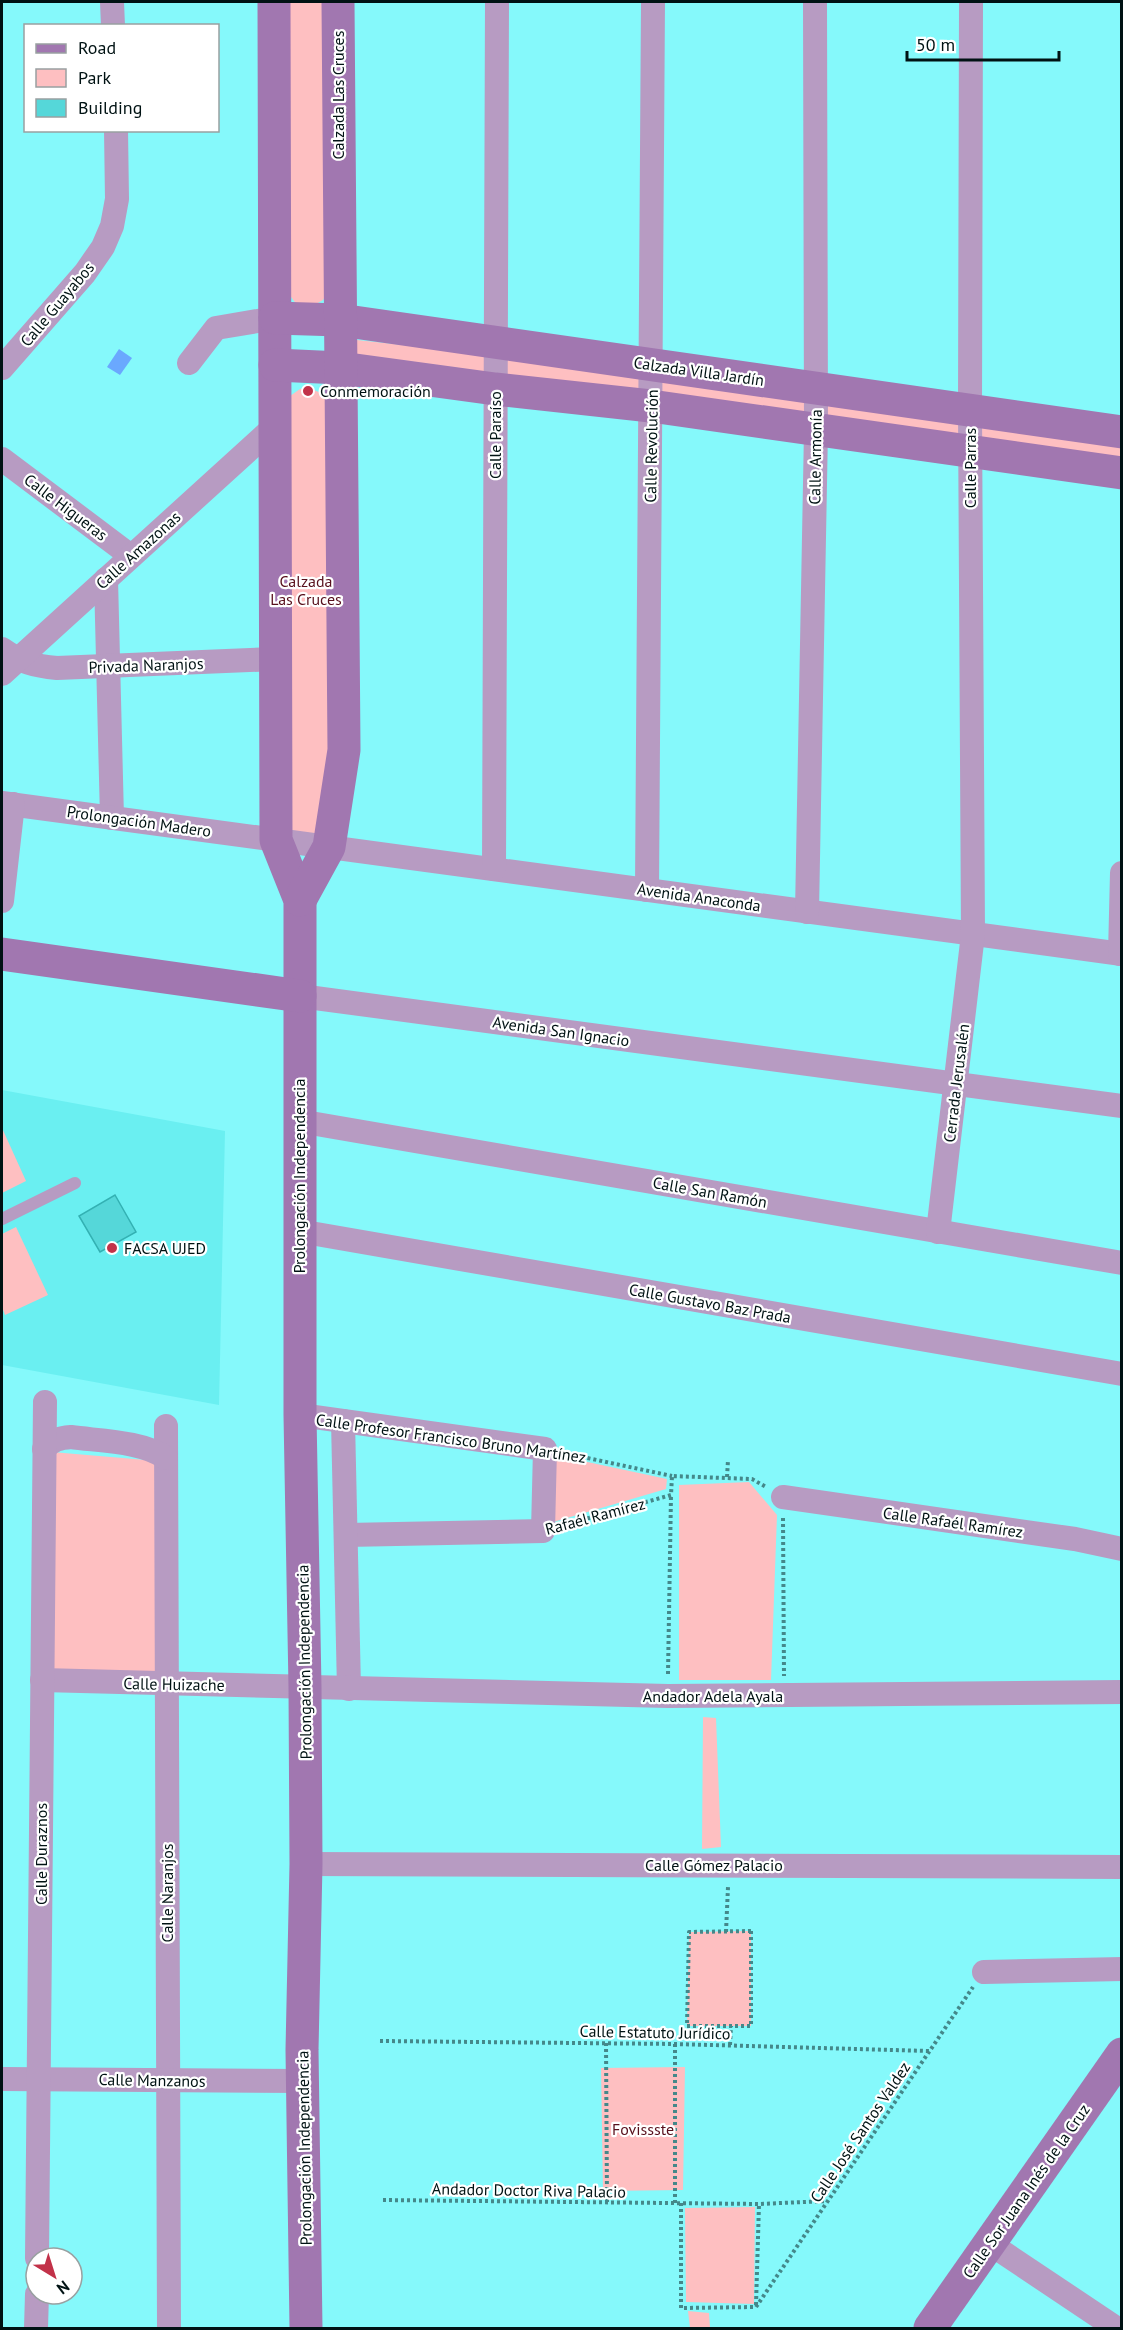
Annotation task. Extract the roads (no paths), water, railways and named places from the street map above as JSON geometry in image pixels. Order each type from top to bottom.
[{"type":"street","points":[[112,2],[113,24]]},
{"type":"street","name":"Calzada Las Cruces","points":[[274,2],[276,840],[300,900],[300,996]]},
{"type":"street","name":"Calzada Las Cruces","points":[[300,900],[329,847],[344,750],[338,2]]},
{"type":"street","name":"Calle Paraíso","points":[[495,869],[497,2]]},
{"type":"street","name":"Calle Revolución","points":[[647,890],[653,2]]},
{"type":"street","name":"Calle Armonía","points":[[807,912],[816,430],[815,2]]},
{"type":"street","name":"Calle Parras","points":[[971,2],[970,452],[973,934]]},
{"type":"street","name":"Calle Guayabos","points":[[2,368],[85,273],[103,247],[112,226],[117,199],[116,132]]},
{"type":"street","points":[[189,363],[216,328],[275,318]]},
{"type":"street","name":"Calzada Villa Jardín","points":[[275,318],[340,320],[1122,432]]},
{"type":"street","points":[[275,365],[340,368],[495,389],[651,406],[1122,473]]},
{"type":"street","name":"Calle Amazonas","points":[[7,661],[106,579],[275,426]]},
{"type":"street","name":"Calle Higueras","points":[[2,459],[131,556]]},
{"type":"street","points":[[106,579],[112,818]]},
{"type":"street","name":"Privada Naranjos","points":[[7,661],[47,667],[275,660]]},
{"type":"street","points":[[2,901],[7,803]]},
{"type":"street","name":"Prolongación Madero","points":[[7,803],[276,840]]},
{"type":"street","name":"Avenida Anaconda","points":[[276,840],[1121,954]]},
{"type":"street","points":[[1121,954],[1122,873]]},
{"type":"street","name":"Cerrada Jerusalén","points":[[938,1232],[973,934]]},
{"type":"street","name":"Avenida San Ignacio","points":[[2,954],[1122,1106]]},
{"type":"street","name":"Prolongación Independencia","points":[[300,996],[300,1415],[306,1864],[302,2081],[306,2328]]},
{"type":"street","name":"Calle San Ramón","points":[[299,1121],[1122,1263]]},
{"type":"street","name":"Calle Gustavo Baz Prada","points":[[299,1232],[1122,1374]]},
{"type":"street","name":"Calle Duraznos","points":[[38,2246],[45,1402]]},
{"type":"street","name":"Calle Profesor Francisco Bruno Martínez","points":[[300,1415],[545,1449],[543,1531]]},
{"type":"street","points":[[343,1421],[349,1689]]},
{"type":"street","points":[[166,1426],[166,1458]]},
{"type":"street","points":[[44,1449],[59,1438],[71,1437],[145,1447],[158,1451],[166,1458]]},
{"type":"street","name":"Calle Naranjos","points":[[166,1458],[169,2328]]},
{"type":"street","name":"Calle Rafaél Ramírez","points":[[783,1497],[1075,1539],[1122,1549]]},
{"type":"street","name":"Rafaél Ramírez","points":[[346,1535],[543,1531]]},
{"type":"street","name":"Calle Huizache","points":[[42,1680],[305,1687]]},
{"type":"street","name":"Andador Adela Ayala","points":[[305,1687],[668,1696],[1122,1692]]},
{"type":"street","name":"Calle Gómez Palacio","points":[[306,1864],[1122,1867]]},
{"type":"street","points":[[984,1972],[1122,1969]]},
{"type":"street","name":"Calle Sor Juana Inés de la Cruz","points":[[930,2328],[998,2249],[1057,2165],[1122,2054]]},
{"type":"street","name":"Calle Manzanos","points":[[2,2079],[302,2081]]},
{"type":"street","name":"Calle Sor Juana Inés de la Cruz","points":[[1057,2165],[1122,2089]]},
{"type":"street","points":[[998,2249],[1116,2328]]},
{"type":"street","name":"Calle Sor Juana Inés de la Cruz","points":[[957,2328],[998,2249]]},
{"type":"street","points":[[36,2328],[37,2306]]},
{"type":"lane","points":[[2,1220],[75,1183]]},
{"type":"place","name":"Conmemoración","points":[[308,391]]},
{"type":"place","name":"FACSA UJED","points":[[112,1248]]},
{"type":"park label","name":"Fovissste","points":[[643,2129]]}]
